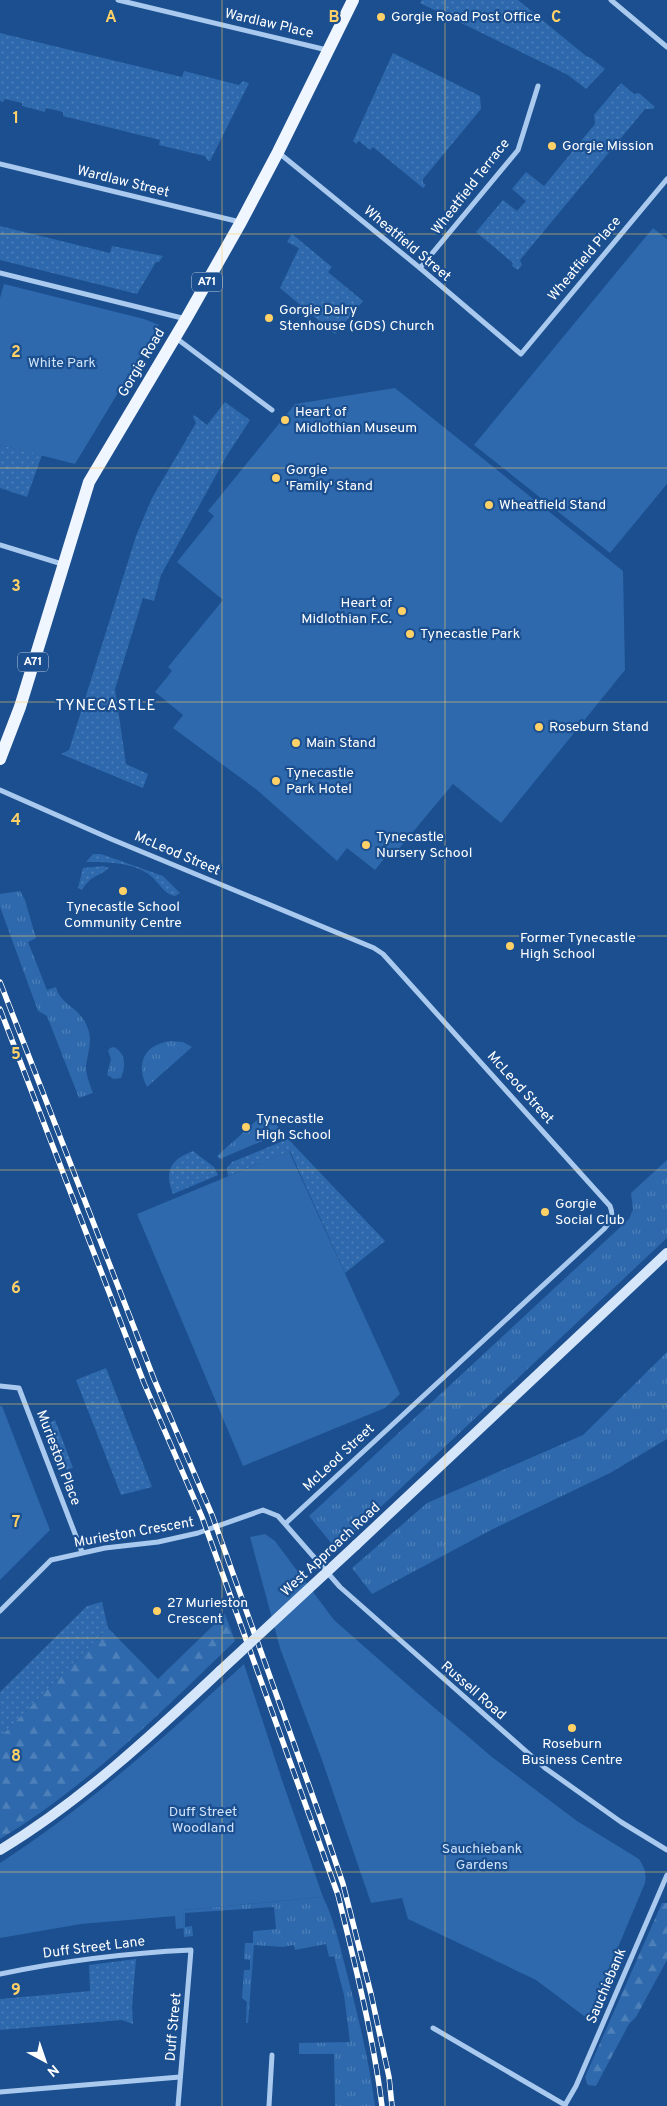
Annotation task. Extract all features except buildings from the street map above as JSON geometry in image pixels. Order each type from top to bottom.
[{"type":"main road","name":"Gorgie Road","points":[[0,759],[20,707],[89,482],[175,338],[241,222],[278,152],[353,0]]},
{"type":"street","name":"Wardlaw Place","points":[[118,0],[328,50]]},
{"type":"street","points":[[611,0],[667,47]]},
{"type":"street","name":"Wheatfield Terrace","points":[[420,268],[518,150],[538,86]]},
{"type":"street","name":"Wheatfield Street","points":[[278,152],[420,268],[521,354]]},
{"type":"street","name":"Wardlaw Street","points":[[0,164],[241,222]]},
{"type":"street","name":"Wheatfield Place","points":[[521,354],[667,179]]},
{"type":"street","points":[[0,273],[186,319]]},
{"type":"street","points":[[175,338],[272,410]]},
{"type":"street","points":[[0,545],[63,564]]},
{"type":"street","name":"McLeod Street","points":[[0,790],[378,951],[389,960],[610,1206],[613,1213],[611,1222],[604,1229],[286,1523]]},
{"type":"street","name":"West Approach Road","points":[[0,1850],[75,1799],[134,1752],[667,1253]]},
{"type":"street","name":"Murieston Place","points":[[1,1386],[19,1388],[82,1552]]},
{"type":"street","name":"Murieston Crescent","points":[[0,1611],[51,1560],[82,1552],[158,1542],[198,1533],[263,1510],[278,1516],[286,1523]]},
{"type":"street","name":"Russell Road","points":[[286,1523],[340,1587],[484,1716],[558,1778],[621,1822],[667,1850]]},
{"type":"street","name":"Sauchiebank","points":[[433,2028],[564,2105],[576,2086],[667,1875]]},
{"type":"street","name":"Duff Street Lane","points":[[0,1974],[86,1959],[191,1950]]},
{"type":"street","name":"Duff Street","points":[[178,2106],[191,1950]]},
{"type":"street","points":[[269,2106],[272,2055]]},
{"type":"street","points":[[0,2092],[180,2077]]},
{"type":"green space","points":[[422,0],[518,0],[586,56],[605,69],[586,89],[568,75],[420,3]]},
{"type":"green space","points":[[0,33],[182,77],[184,71],[239,85],[243,81],[249,83],[210,161],[208,161],[205,156],[159,145],[160,140],[63,116],[63,112],[46,108],[45,112],[22,106],[22,103],[5,99],[3,102],[0,101]]},
{"type":"green space","points":[[393,53],[480,96],[481,109],[423,179],[423,183],[426,185],[423,188],[373,147],[370,150],[359,141],[356,144],[353,141]]},
{"type":"green space","points":[[621,83],[634,94],[639,93],[655,107],[653,109],[645,109],[520,260],[522,265],[518,270],[512,266],[513,263],[476,232],[503,200],[517,211],[526,201],[512,189],[526,172],[544,186],[595,124],[594,115]]},
{"type":"green space","points":[[0,226],[110,253],[112,246],[163,256],[159,262],[156,262],[137,294],[0,260]]},
{"type":"green space","points":[[653,228],[667,239],[667,484],[610,553],[474,445]]},
{"type":"green space","points":[[292,234],[332,267],[328,272],[363,301],[335,334],[280,288],[299,248],[287,242]]},
{"type":"green space","name":"White Park","points":[[4,284],[144,319],[159,325],[75,464],[0,445],[0,298]]},
{"type":"green space","name":"Tynecastle Park","points":[[395,388],[623,571],[625,670],[501,823],[453,784],[397,851],[393,848],[375,870],[347,848],[337,861],[257,790],[173,728],[183,715],[155,692],[172,671],[168,667],[223,600],[177,562],[214,516],[208,511],[295,404]]},
{"type":"green space","points":[[225,402],[250,420],[226,457],[161,575],[154,601],[143,598],[115,689],[126,764],[148,774],[143,788],[61,754],[69,750],[136,536],[152,498],[196,423],[194,415],[207,425]]},
{"type":"green space","points":[[0,445],[42,455],[27,497],[0,488]]},
{"type":"green space","points":[[93,854],[101,854],[163,876],[180,893],[175,896],[171,895],[144,871],[128,865],[86,862]]},
{"type":"green space","points":[[103,866],[109,868],[92,879],[82,890],[78,888],[83,868]]},
{"type":"green space","points":[[20,891],[25,900],[36,938],[28,942],[47,990],[56,987],[62,999],[82,1017],[89,1032],[90,1045],[86,1070],[93,1093],[79,1098],[47,1016],[38,1011],[0,907],[0,894]]},
{"type":"green space","points":[[171,1041],[183,1042],[192,1047],[147,1087],[142,1071],[144,1057],[154,1046]]},
{"type":"green space","points":[[114,1047],[123,1057],[124,1069],[121,1078],[114,1079],[107,1075],[111,1059],[108,1051]]},
{"type":"green space","points":[[265,1113],[283,1132],[220,1159],[217,1156]]},
{"type":"green space","points":[[288,1139],[385,1241],[345,1273],[290,1151],[228,1176],[227,1168],[232,1162]]},
{"type":"green space","points":[[193,1151],[214,1167],[218,1175],[173,1194],[169,1179],[171,1167],[179,1158]]},
{"type":"green space","points":[[289,1151],[400,1394],[385,1408],[243,1466],[137,1214]]},
{"type":"green space","points":[[667,1160],[667,1238],[336,1549],[309,1516],[629,1219],[633,1209],[631,1193]]},
{"type":"green space","points":[[667,1352],[667,1439],[610,1473],[491,1530],[372,1594],[352,1568],[427,1503],[583,1435]]},
{"type":"green space","points":[[106,1368],[152,1487],[121,1495],[76,1380]]},
{"type":"green space","points":[[0,1406],[2,1406],[50,1530],[0,1580]]},
{"type":"green space","points":[[55,1420],[73,1468],[66,1470],[48,1424]]},
{"type":"green space","name":"Sauchiebank Gardens","points":[[265,1534],[275,1541],[334,1620],[416,1692],[492,1757],[577,1821],[639,1859],[645,1870],[645,1883],[588,2019],[536,1980],[408,1919],[402,1898],[371,1903],[322,1760],[280,1648],[250,1537]]},
{"type":"green space","points":[[102,1602],[108,1628],[0,1737],[0,1692],[87,1606]]},
{"type":"green space","points":[[225,1614],[235,1641],[94,1772],[63,1796],[0,1839],[0,1737],[108,1628],[158,1679]]},
{"type":"green space","name":"Duff Street Woodland","points":[[244,1664],[323,1897],[183,1910],[184,1928],[176,1929],[175,1916],[81,1924],[0,1938],[0,1863],[33,1841],[96,1793],[186,1717]]},
{"type":"green space","points":[[323,1897],[336,1931],[354,2001],[366,2053],[375,2106],[335,2106],[334,2054],[299,2054],[299,2043],[350,2042],[344,1995],[334,1956],[329,1957],[326,1944],[295,1950],[294,1945],[282,1947],[254,1945],[248,2023],[246,2023],[247,2002],[242,1998],[244,1970],[250,1970],[250,1960],[244,1959],[245,1943],[253,1943],[253,1931],[276,1929],[274,1907],[185,1913],[185,1927],[192,1926],[193,1936],[184,1937],[183,1910]]},
{"type":"green space","points":[[662,1903],[667,1903],[667,1960],[636,2017],[629,2024],[596,2086],[588,2085],[585,2077]]},
{"type":"green space","points":[[136,1959],[132,2007],[133,2024],[122,2020],[0,2030],[0,1999],[90,1991],[89,1965]]},
{"type":"railway","points":[[0,982],[154,1379],[212,1515],[322,1822],[343,1884],[371,1994],[389,2077],[392,2106]]},
{"type":"railway","points":[[0,1009],[144,1383],[202,1517],[338,1895],[369,2026],[382,2106]]},
{"type":"place","name":"Gorgie Road Post Office","points":[[381,17]]},
{"type":"place","name":"Gorgie Mission","points":[[552,146]]},
{"type":"place","name":"Gorgie Dalry Stenhouse (GDS) Church","points":[[269,318]]},
{"type":"place","name":"Heart of Midlothian Museum","points":[[285,420]]},
{"type":"place","name":"Gorgie 'Family' Stand","points":[[276,478]]},
{"type":"place","name":"Wheatfield Stand","points":[[489,505]]},
{"type":"place","name":"Heart of Midlothian F.C.","points":[[402,611]]},
{"type":"place","name":"Tynecastle Park","points":[[410,634]]},
{"type":"place","name":"Roseburn Stand","points":[[539,727]]},
{"type":"place","name":"Main Stand","points":[[296,743]]},
{"type":"place","name":"Tynecastle Park Hotel","points":[[276,781]]},
{"type":"place","name":"Tynecastle Nursery School","points":[[366,845]]},
{"type":"place","name":"Tynecastle School Community Centre","points":[[123,891]]},
{"type":"place","name":"Former Tynecastle High School","points":[[510,946]]},
{"type":"place","name":"Tynecastle High School","points":[[246,1127]]},
{"type":"place","name":"Gorgie Social Club","points":[[545,1212]]},
{"type":"place","name":"27 Murieston Crescent","points":[[157,1611]]},
{"type":"place","name":"Roseburn Business Centre","points":[[572,1728]]},
{"type":"district","name":"TYNECASTLE","points":[[106,706]]}]
